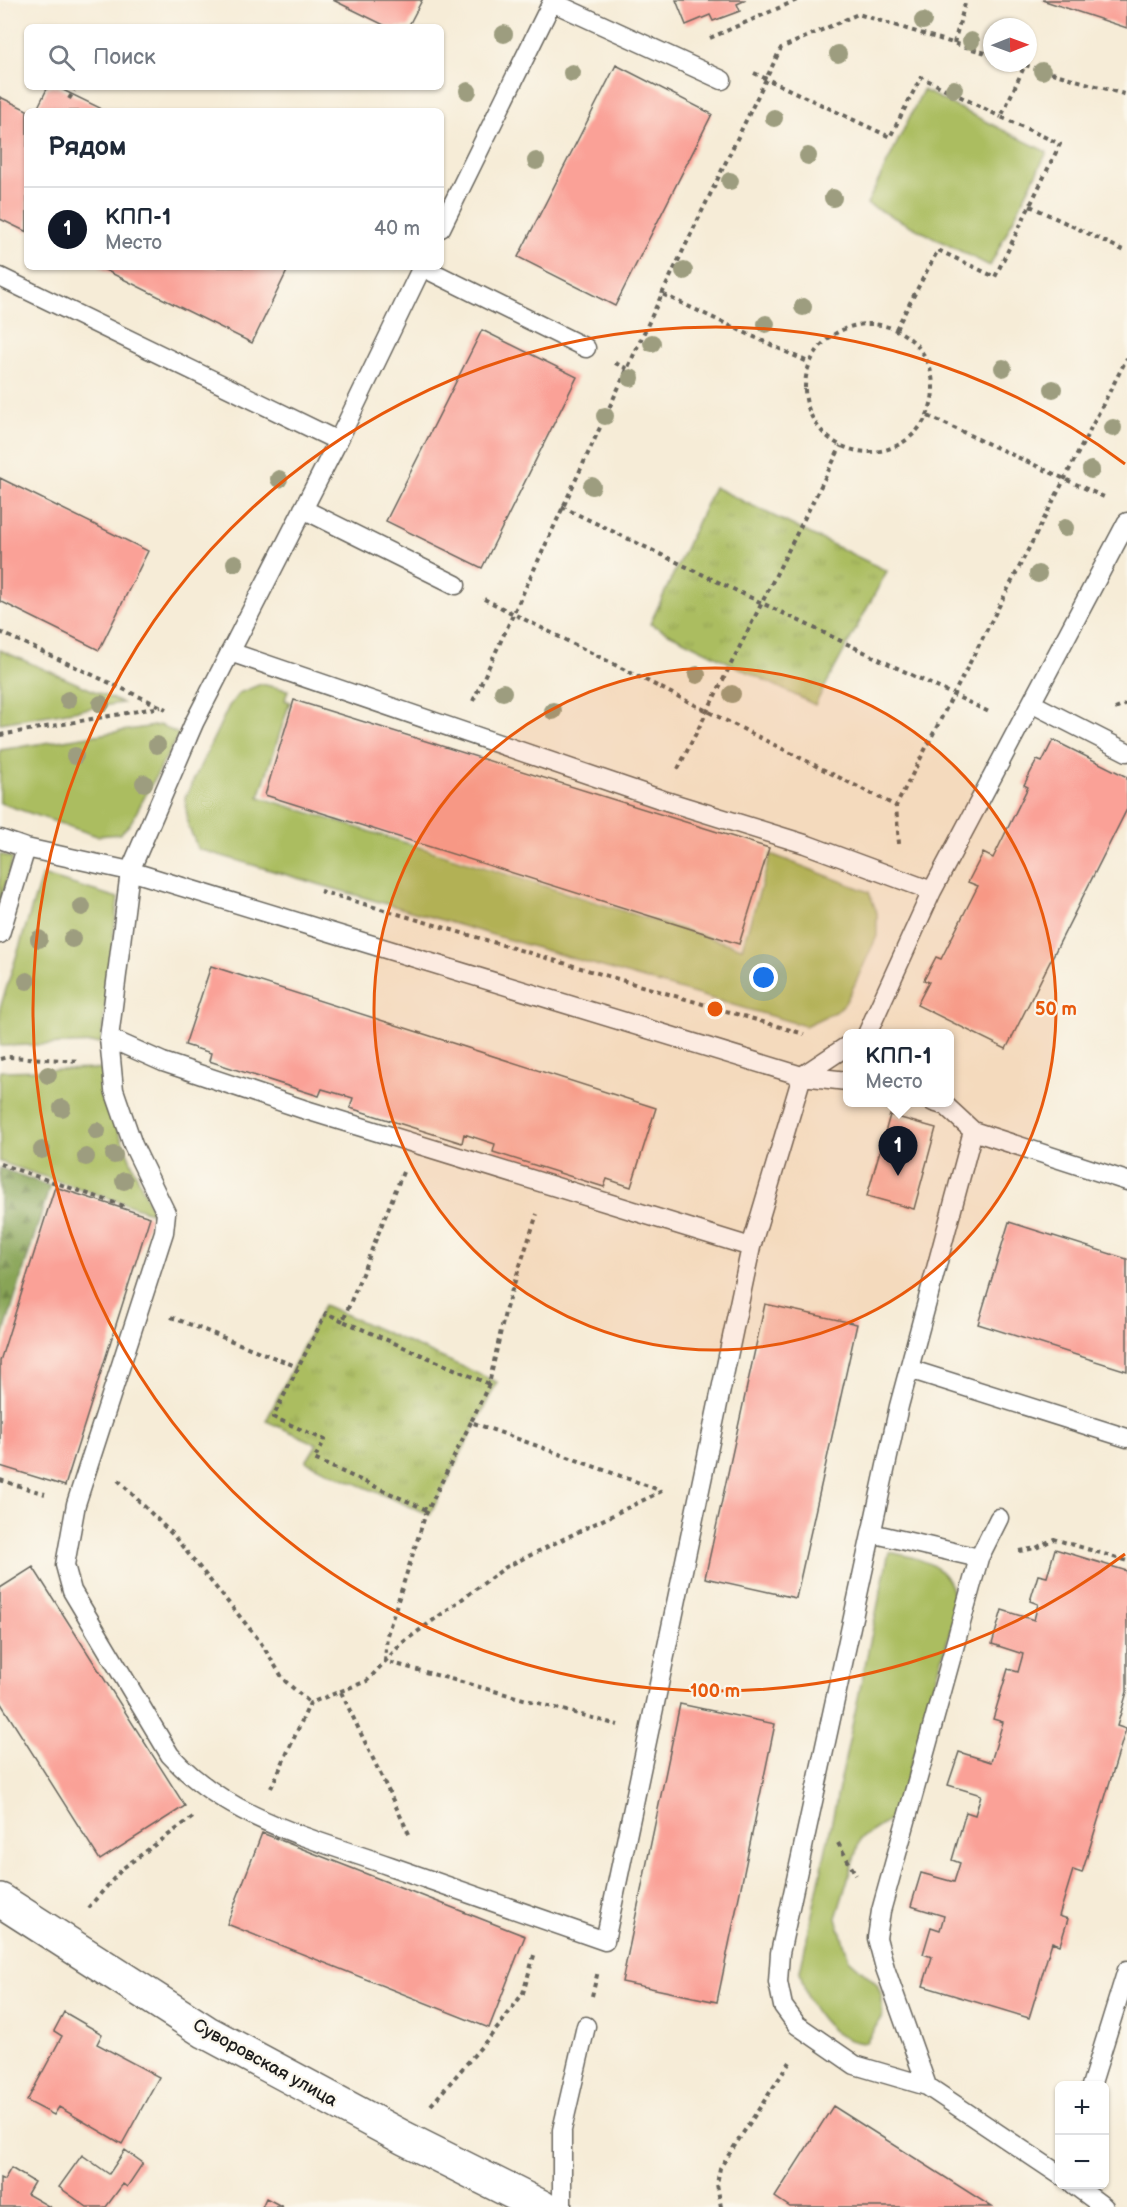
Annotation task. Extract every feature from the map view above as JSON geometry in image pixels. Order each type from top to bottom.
[{"type":"street","name":"Суворовская улица","points":[[0,1900],[206,2032],[404,2138],[542,2207]]},
{"type":"lane","points":[[444,222],[552,1],[722,80]]},
{"type":"lane","points":[[421,270],[338,441],[194,723],[130,872],[109,1038],[110,1062],[114,1090],[133,1144],[166,1213],[164,1232],[142,1305],[76,1504],[65,1565],[72,1591],[170,1755],[188,1775],[221,1798],[257,1818],[605,1941],[751,1247],[802,1076],[843,1048]]},
{"type":"lane","points":[[428,270],[586,348]]},
{"type":"lane","points":[[0,277],[338,441]]},
{"type":"lane","points":[[303,509],[456,585]]},
{"type":"lane","points":[[869,1029],[932,891],[1033,704],[1127,522]]},
{"type":"lane","points":[[230,652],[663,800],[805,844],[932,891]]},
{"type":"lane","points":[[1033,704],[1127,752]]},
{"type":"lane","points":[[0,839],[26,848],[130,872],[802,1076],[843,1081]]},
{"type":"lane","points":[[0,934],[26,848]]},
{"type":"lane","points":[[109,1038],[163,1062],[414,1144],[751,1247]]},
{"type":"lane","points":[[947,1107],[973,1131],[1127,1181]]},
{"type":"lane","points":[[973,1131],[909,1369],[871,1533],[780,1953],[778,1982],[783,2006],[797,2025],[808,2034],[855,2065],[927,2086],[1055,2169]]},
{"type":"lane","points":[[909,1369],[1127,1438]]},
{"type":"lane","points":[[927,2086],[885,1968],[878,1938],[881,1911],[980,1558],[999,1518]]},
{"type":"lane","points":[[871,1533],[980,1558]]},
{"type":"lane","points":[[1092,2081],[1127,1970]]},
{"type":"lane","points":[[562,2207],[562,2130],[586,2026]]},
{"type":"lane","points":[[1080,2189],[1104,2207]]},
{"type":"path","points":[[672,57],[796,0]]},
{"type":"path","points":[[954,43],[966,0]]},
{"type":"path","points":[[460,730],[662,294],[781,48],[858,14],[983,52]]},
{"type":"path","points":[[746,69],[890,137],[921,77],[1060,144],[995,277],[938,250],[896,329]]},
{"type":"path","points":[[1037,69],[1127,95]]},
{"type":"path","points":[[1001,117],[1022,72]]},
{"type":"path","points":[[69,99],[74,91]]},
{"type":"path","points":[[1030,206],[1127,252]]},
{"type":"path","points":[[662,294],[810,363]]},
{"type":"path","points":[[876,323],[896,329],[913,340],[926,356],[933,376],[933,396],[928,416],[916,433],[900,446],[880,452],[860,452],[841,446],[819,427],[806,401],[806,382],[810,363],[821,346],[837,332],[876,323]]},
{"type":"path","points":[[901,878],[896,806],[1127,358]]},
{"type":"path","points":[[928,416],[1106,498]]},
{"type":"path","points":[[663,800],[841,446]]},
{"type":"path","points":[[562,507],[1020,727]]},
{"type":"path","points":[[456,585],[896,806]]},
{"type":"path","points":[[0,632],[194,723]]},
{"type":"path","points":[[0,735],[161,707]]},
{"type":"path","points":[[310,888],[792,1028],[843,1048]]},
{"type":"path","points":[[0,1059],[8,1057],[110,1062]]},
{"type":"path","points":[[343,1321],[414,1144]]},
{"type":"path","points":[[0,1164],[165,1219]]},
{"type":"path","points":[[385,1661],[387,1635],[427,1510],[489,1384],[506,1308],[546,1185]]},
{"type":"path","points":[[142,1305],[298,1367]]},
{"type":"path","points":[[427,1510],[314,1459],[325,1440],[273,1418],[298,1367],[326,1313],[489,1384]]},
{"type":"path","points":[[471,1422],[662,1491],[698,1501]]},
{"type":"path","points":[[93,1453],[173,1535],[259,1640],[284,1680],[310,1703]]},
{"type":"path","points":[[0,1480],[76,1504]]},
{"type":"path","points":[[257,1818],[310,1703],[367,1681],[402,1643],[506,1567],[662,1491]]},
{"type":"path","points":[[385,1661],[647,1733]]},
{"type":"path","points":[[341,1692],[431,1880]]},
{"type":"path","points":[[814,1793],[850,1866],[881,1911]]},
{"type":"path","points":[[62,1940],[123,1868],[221,1798]]},
{"type":"path","points":[[404,2138],[500,2025],[524,1993],[545,1920]]},
{"type":"path","points":[[586,2026],[605,1941]]},
{"type":"path","points":[[721,2207],[717,2184],[720,2168],[808,2034]]},
{"type":"green space","points":[[923,90],[1047,152],[990,266],[867,204]]},
{"type":"green space","points":[[714,487],[887,571],[815,705],[650,624]]},
{"type":"green space","points":[[0,650],[122,703],[0,723]]},
{"type":"green space","points":[[261,684],[288,690],[285,700],[290,702],[259,797],[742,948],[771,854],[869,892],[877,913],[877,936],[845,1003],[837,1011],[805,1026],[198,849],[188,825],[185,798],[229,706],[239,693]]},
{"type":"green space","points":[[160,725],[179,734],[130,824],[120,834],[97,836],[0,803],[0,750]]},
{"type":"green space","points":[[0,854],[13,858],[0,902]]},
{"type":"green space","points":[[42,875],[118,898],[101,1043],[0,1046],[0,1008]]},
{"type":"green space","points":[[102,1069],[114,1121],[153,1213],[0,1162],[0,1071]]},
{"type":"green space","points":[[0,1168],[50,1186],[0,1346]]},
{"type":"green space","points":[[324,1305],[497,1382],[430,1515],[306,1462],[317,1444],[266,1421]]},
{"type":"green space","points":[[889,1552],[917,1559],[938,1569],[951,1586],[955,1615],[896,1816],[860,1839],[836,1918],[849,1959],[877,1984],[882,1997],[882,2016],[866,2043],[841,2036],[821,2019],[807,1996],[800,1971]]},
{"type":"building","points":[[333,0],[422,0],[410,24],[382,24]]},
{"type":"building","points":[[676,0],[746,0],[737,4],[740,11],[713,21],[710,15],[686,25]]},
{"type":"building","points":[[1042,0],[1127,0],[1127,28]]},
{"type":"building","points":[[616,65],[712,114],[615,306],[518,257]]},
{"type":"building","points":[[46,90],[63,90],[100,108],[38,108]]},
{"type":"building","points":[[0,97],[24,109],[24,231],[0,219]]},
{"type":"building","points":[[105,270],[288,270],[252,343]]},
{"type":"building","points":[[482,330],[577,377],[482,568],[386,521]]},
{"type":"building","points":[[0,478],[148,551],[99,650],[0,601]]},
{"type":"building","points":[[294,700],[769,848],[739,944],[265,795]]},
{"type":"building","points":[[1053,740],[1127,777],[1127,809],[1006,1049],[917,1005],[929,982],[924,980],[936,957],[941,959],[978,886],[968,882],[983,853],[993,858],[1028,787],[1024,785],[1037,760],[1042,762]]},
{"type":"building","points":[[211,966],[656,1108],[631,1187],[607,1179],[604,1187],[493,1152],[495,1144],[464,1134],[462,1143],[350,1108],[353,1098],[322,1089],[319,1096],[209,1061],[211,1053],[185,1045]]},
{"type":"building","points":[[890,1115],[936,1128],[914,1209],[867,1196]]},
{"type":"building","points":[[55,1187],[150,1217],[65,1486],[0,1466],[0,1361]]},
{"type":"building","points":[[1009,1222],[1127,1259],[1127,1371],[978,1324]]},
{"type":"building","points":[[765,1304],[857,1324],[796,1598],[705,1578]]},
{"type":"building","points":[[1055,1549],[1127,1571],[1127,1692],[1117,1726],[1126,1729],[1082,1873],[1073,1870],[1059,1916],[1068,1919],[1060,1945],[1052,1942],[1029,2018],[923,1986],[932,1957],[923,1954],[931,1927],[940,1930],[944,1916],[911,1906],[921,1873],[954,1882],[960,1863],[952,1860],[966,1812],[975,1815],[981,1795],[948,1785],[959,1752],[991,1762],[1003,1722],[993,1719],[1008,1669],[1018,1672],[1023,1654],[992,1644],[1002,1610],[1034,1620],[1038,1604],[1030,1601],[1038,1575],[1047,1577]]},
{"type":"building","points":[[33,1567],[185,1806],[100,1860],[0,1702],[0,1588]]},
{"type":"building","points":[[680,1704],[775,1724],[717,2002],[622,1982]]},
{"type":"building","points":[[262,1833],[525,1936],[489,2028],[227,1924]]},
{"type":"building","points":[[64,2012],[102,2034],[97,2044],[159,2077],[122,2144],[59,2107],[54,2115],[27,2101],[62,2036],[54,2031]]},
{"type":"building","points":[[833,2106],[992,2207],[790,2207],[775,2197]]},
{"type":"building","points":[[125,2150],[143,2163],[127,2187],[123,2184],[106,2207],[87,2207],[59,2187],[82,2155],[109,2174]]},
{"type":"building","points":[[11,2168],[34,2182],[27,2194],[50,2207],[0,2207],[0,2178],[4,2180]]},
{"type":"building","points":[[266,2198],[283,2207],[262,2207]]},
{"type":"place","name":"КПП-1","points":[[898,1176]]}]
